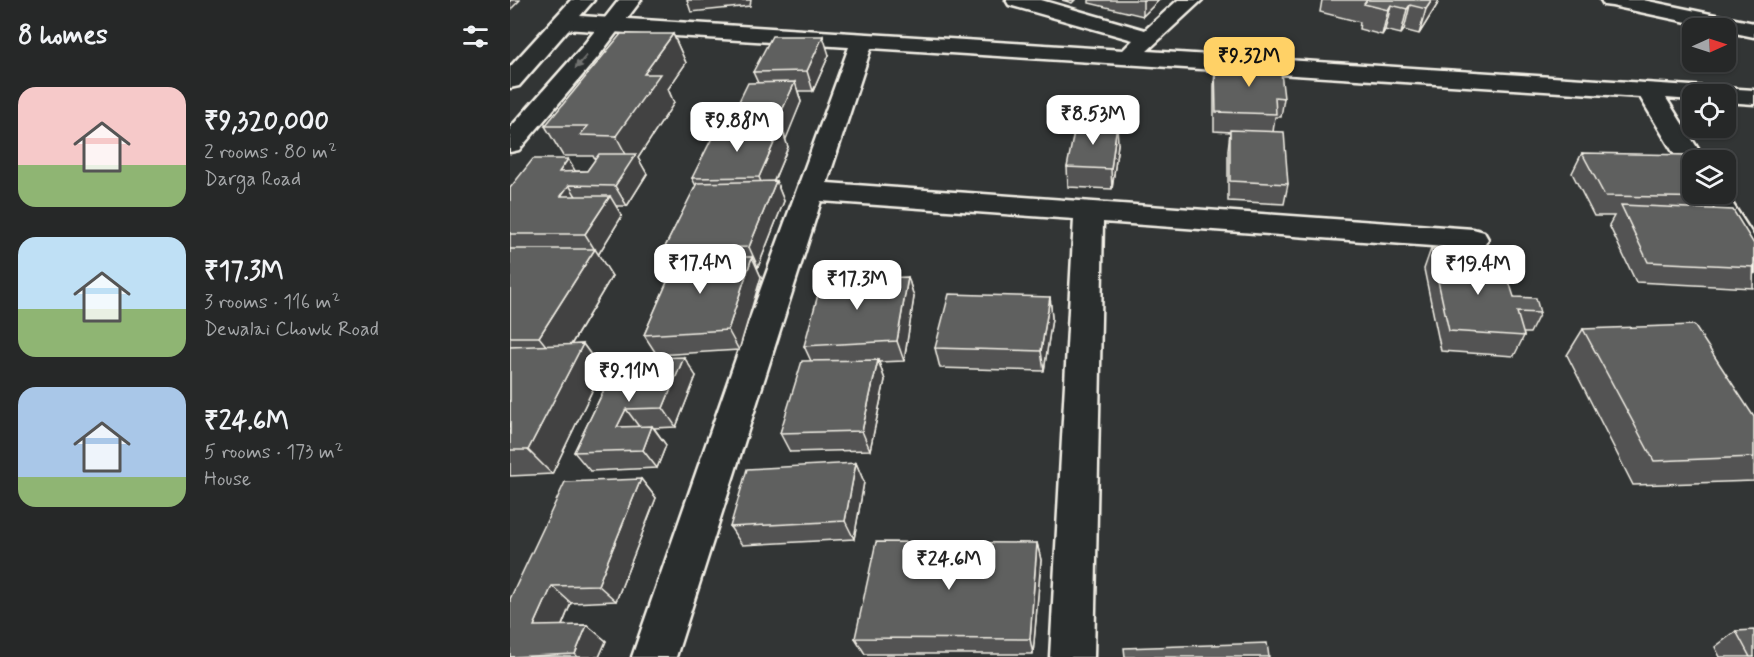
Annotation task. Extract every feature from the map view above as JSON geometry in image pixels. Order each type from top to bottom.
[{"type":"street","points":[[510,81],[583,0]]},
{"type":"street","points":[[510,144],[630,0]]},
{"type":"street","points":[[1017,0],[1149,38]]},
{"type":"street","points":[[1127,58],[1191,0]]},
{"type":"street","points":[[1612,0],[1754,30]]},
{"type":"street","points":[[1695,0],[1754,12]]},
{"type":"street","points":[[564,22],[1682,92]]},
{"type":"street","points":[[654,657],[862,41]]},
{"type":"street","points":[[1648,90],[1685,150]]},
{"type":"street","points":[[1736,96],[1754,97]]},
{"type":"street","points":[[810,191],[1473,239]]},
{"type":"street","points":[[1718,204],[1754,261]]},
{"type":"street","points":[[1071,657],[1089,212]]},
{"type":"building","points":[[1367,0],[1432,0],[1426,9],[1410,5],[1407,9],[1391,5],[1388,10],[1364,4]]},
{"type":"building","points":[[621,34],[673,34],[644,74],[660,74],[616,136],[580,135],[588,126],[545,126]]},
{"type":"building","points":[[772,36],[823,36],[807,71],[753,72]]},
{"type":"building","points":[[1234,62],[1280,64],[1284,98],[1275,97],[1276,114],[1216,112],[1215,68],[1235,68]]},
{"type":"building","points":[[795,82],[778,119],[730,120],[748,83]]},
{"type":"building","points":[[1076,122],[1117,124],[1111,169],[1067,167]]},
{"type":"building","points":[[781,127],[759,177],[692,178],[717,128]]},
{"type":"building","points":[[1230,130],[1284,132],[1288,184],[1230,181]]},
{"type":"building","points":[[1582,153],[1682,155],[1682,197],[1605,196]]},
{"type":"building","points":[[599,154],[636,154],[615,186],[569,185],[561,196],[610,196],[585,234],[510,234],[510,188],[533,159],[568,159],[559,172],[587,171]]},
{"type":"building","points":[[776,181],[749,247],[664,249],[697,183]]},
{"type":"building","points":[[1621,205],[1733,210],[1754,244],[1754,267],[1648,262]]},
{"type":"building","points":[[510,249],[595,249],[539,337],[510,337]]},
{"type":"building","points":[[1431,249],[1476,251],[1482,273],[1507,275],[1514,297],[1536,298],[1540,313],[1517,312],[1524,336],[1449,331]]},
{"type":"building","points":[[678,257],[752,257],[728,330],[644,335]]},
{"type":"building","points":[[908,277],[897,341],[804,346],[822,280]]},
{"type":"building","points":[[949,294],[1050,297],[1041,351],[935,348]]},
{"type":"building","points":[[1694,325],[1754,417],[1754,457],[1654,461],[1583,329]]},
{"type":"building","points":[[583,344],[528,450],[510,450],[510,347]]},
{"type":"building","points":[[684,357],[663,408],[626,409],[617,427],[652,426],[643,450],[574,452],[619,359]]},
{"type":"building","points":[[878,360],[862,431],[780,433],[802,361]]},
{"type":"building","points":[[856,463],[845,521],[730,527],[747,469]]},
{"type":"building","points":[[641,479],[598,585],[552,586],[534,626],[587,625],[575,654],[510,657],[510,599],[565,482]]},
{"type":"building","points":[[876,542],[1037,543],[1030,639],[855,638]]},
{"type":"building","points":[[1754,630],[1754,657],[1750,657],[1736,631]]},
{"type":"building","points":[[1267,643],[1269,657],[1125,657],[1124,648]]}]
